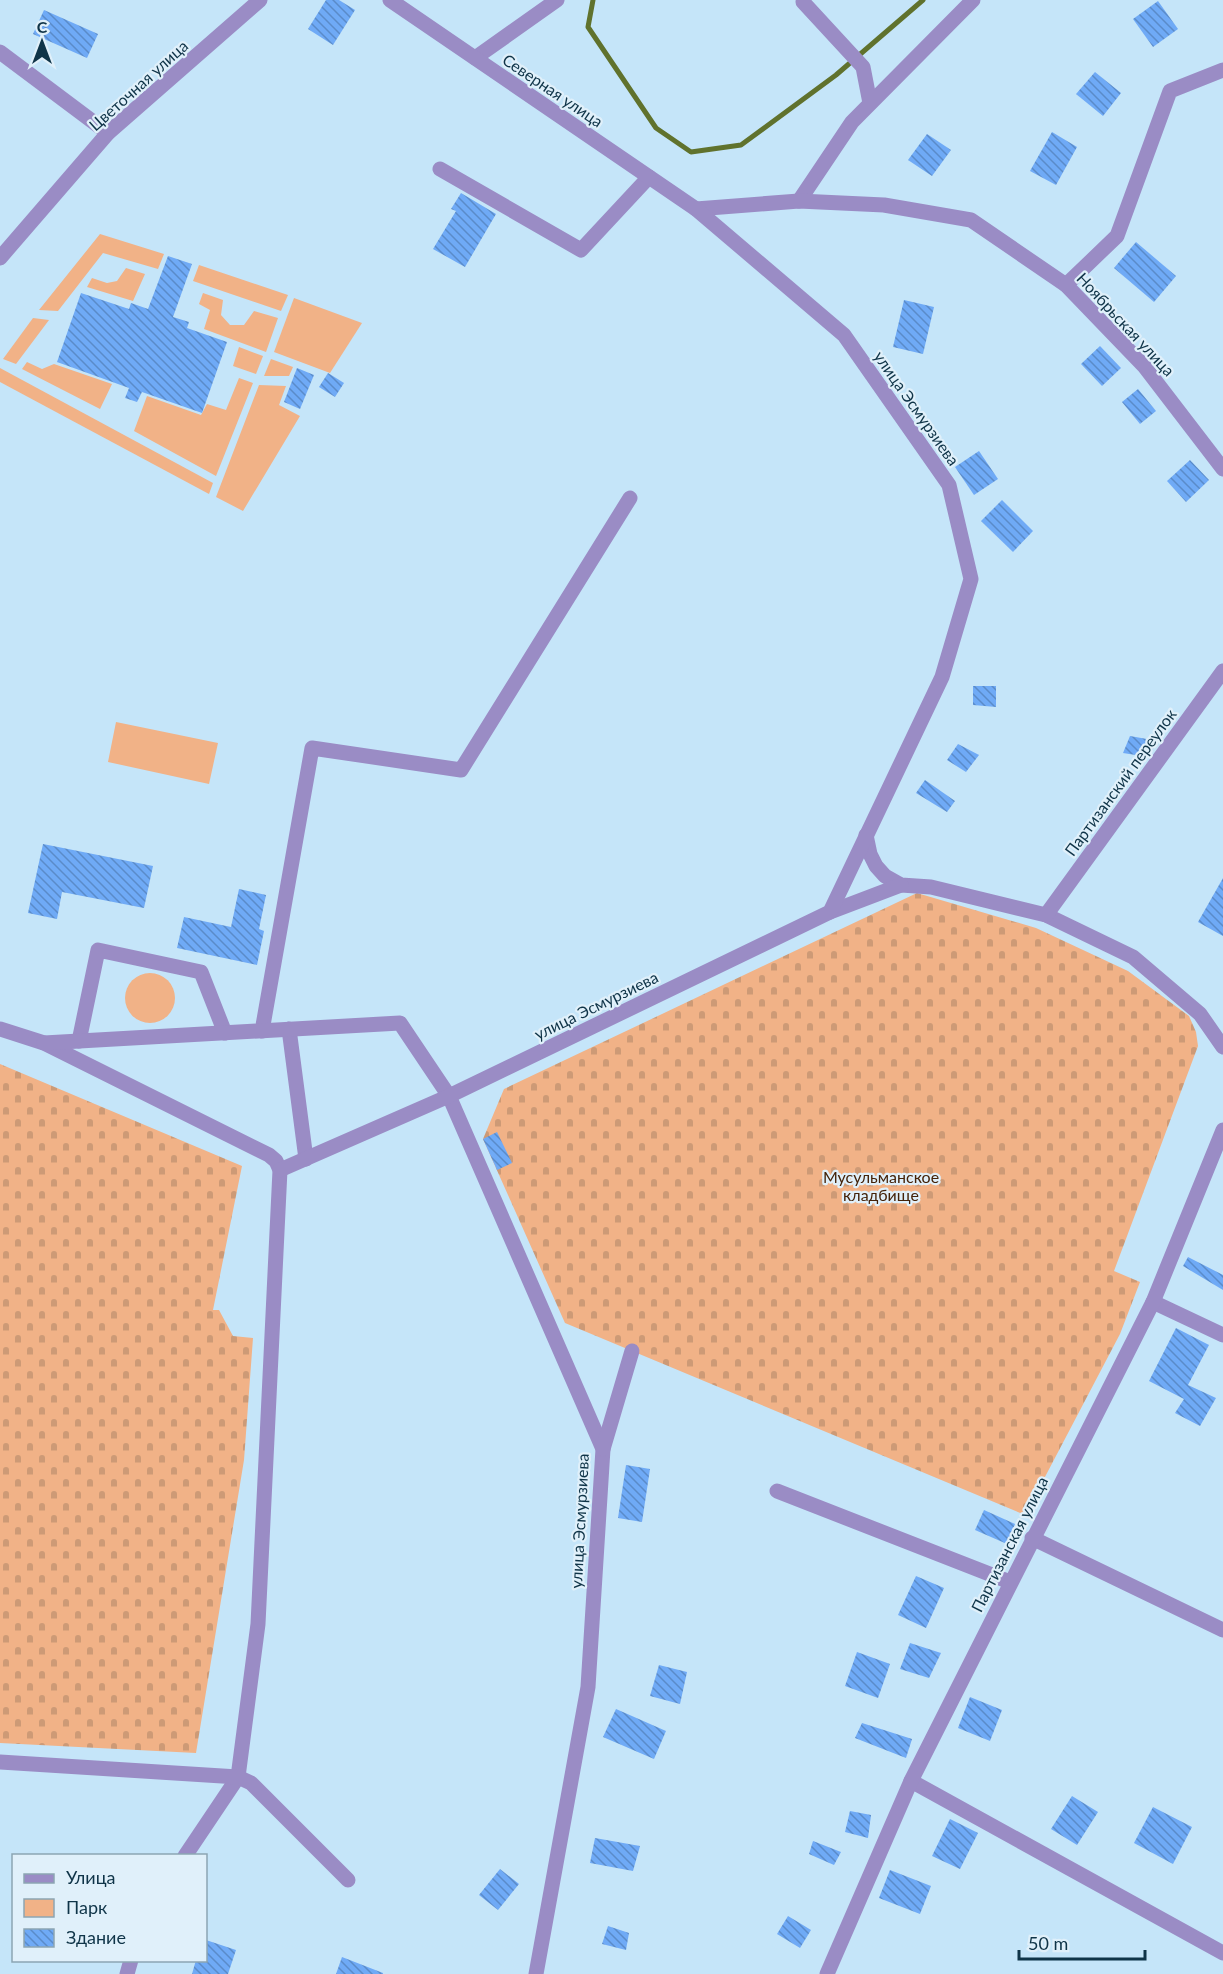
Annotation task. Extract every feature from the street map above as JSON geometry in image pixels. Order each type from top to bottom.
[{"type":"street","name":"Цветочная улица","points":[[0,258],[108,134],[260,0]]},
{"type":"street","name":"Северная улица","points":[[390,0],[696,209]]},
{"type":"street","points":[[475,58],[557,0]]},
{"type":"street","points":[[799,201],[852,122],[973,0]]},
{"type":"street","points":[[804,2],[863,67],[870,103]]},
{"type":"street","points":[[0,52],[108,134]]},
{"type":"street","points":[[1066,285],[1117,237],[1170,91],[1223,70]]},
{"type":"street","points":[[440,169],[581,250],[650,177]]},
{"type":"street","name":"Ноябрьская улица","points":[[696,209],[799,201],[884,205],[971,220],[1066,285],[1144,366],[1223,470]]},
{"type":"street","name":"улица Эсмурзиева","points":[[536,1974],[588,1687],[603,1449],[449,1096],[830,912],[942,677],[971,579],[949,485],[844,335],[696,209]]},
{"type":"street","points":[[262,1031],[312,748],[462,770],[630,498]]},
{"type":"street","name":"Партизанский переулок","points":[[1046,915],[1223,671]]},
{"type":"street","points":[[866,835],[870,854],[876,866],[885,876],[901,885]]},
{"type":"street","points":[[830,912],[901,885],[931,887],[1046,915],[1133,957],[1200,1014],[1223,1047]]},
{"type":"street","points":[[79,1041],[98,950],[201,972],[225,1033]]},
{"type":"street","points":[[44,1043],[400,1023],[449,1096],[280,1170]]},
{"type":"street","points":[[0,1029],[44,1043],[269,1155],[276,1161],[280,1170],[258,1624],[238,1776],[186,1854]]},
{"type":"street","points":[[290,1029],[306,1159]]},
{"type":"street","name":"Партизанская улица","points":[[826,1974],[911,1781],[1153,1302],[1223,1130]]},
{"type":"street","points":[[1153,1302],[1223,1335]]},
{"type":"street","points":[[603,1449],[632,1351]]},
{"type":"street","points":[[777,1491],[1010,1582]]},
{"type":"street","points":[[1032,1538],[1223,1630]]},
{"type":"street","points":[[0,1762],[238,1776],[251,1783],[348,1880]]},
{"type":"street","points":[[911,1781],[1223,1953]]},
{"type":"green space","points":[[100,234],[164,254],[158,269],[103,253],[58,311],[39,310]]},
{"type":"green space","points":[[199,265],[288,295],[281,311],[193,281]]},
{"type":"green space","points":[[126,268],[145,274],[133,301],[87,287],[92,278],[107,283],[117,281]]},
{"type":"green space","points":[[203,293],[223,300],[221,315],[230,325],[244,325],[254,311],[278,318],[266,352],[204,329],[210,310],[199,304]]},
{"type":"green space","points":[[294,298],[362,323],[330,373],[274,352]]},
{"type":"green space","points":[[33,318],[49,320],[16,364],[3,359]]},
{"type":"green space","points":[[239,347],[263,356],[256,374],[233,366]]},
{"type":"green space","points":[[271,359],[293,367],[289,376],[264,376]]},
{"type":"green space","points":[[27,362],[42,369],[54,364],[112,384],[100,409],[22,369]]},
{"type":"green space","points":[[0,368],[213,483],[209,494],[0,382]]},
{"type":"green space","points":[[239,378],[253,383],[216,476],[134,431],[147,396],[201,415],[207,404],[226,410]]},
{"type":"green space","points":[[259,385],[286,386],[279,405],[300,416],[243,511],[216,497]]},
{"type":"green space","points":[[116,722],[218,743],[209,784],[108,762]]},
{"type":"green space","name":"Мусульманское кладбище","points":[[917,893],[1036,928],[1128,971],[1189,1016],[1196,1032],[1198,1046],[1114,1271],[1140,1282],[1120,1334],[1025,1515],[565,1323],[483,1139],[504,1089]]},
{"type":"green space","points":[[150,973],[159,975],[170,984],[175,998],[173,1007],[164,1018],[150,1023],[141,1021],[130,1012],[125,998],[127,989],[136,978]]},
{"type":"green space","points":[[0,1064],[242,1166],[213,1310],[219,1310],[233,1336],[253,1338],[244,1460],[196,1753],[0,1743]]},
{"type":"building","points":[[326,0],[339,0],[355,10],[333,45],[308,29]]},
{"type":"building","points":[[1158,1],[1178,29],[1153,47],[1133,19]]},
{"type":"building","points":[[44,10],[98,34],[87,58],[33,34]]},
{"type":"building","points":[[1095,72],[1121,93],[1103,116],[1076,94]]},
{"type":"building","points":[[1052,132],[1077,147],[1056,185],[1030,171]]},
{"type":"building","points":[[927,134],[951,150],[932,176],[908,160]]},
{"type":"building","points":[[461,193],[496,214],[465,267],[433,249],[456,211],[451,209]]},
{"type":"building","points":[[1136,242],[1176,276],[1154,302],[1114,268]]},
{"type":"building","points":[[168,256],[192,264],[173,317],[189,322],[187,328],[227,342],[202,413],[142,392],[137,402],[125,398],[129,388],[57,362],[81,293],[129,309],[131,303],[148,309]]},
{"type":"building","points":[[904,300],[934,307],[923,354],[893,347]]},
{"type":"building","points":[[1100,346],[1121,368],[1102,386],[1081,364]]},
{"type":"building","points":[[297,368],[314,375],[300,409],[284,402]]},
{"type":"building","points":[[328,373],[344,383],[335,397],[319,387]]},
{"type":"building","points":[[1138,389],[1156,411],[1140,424],[1122,402]]},
{"type":"building","points":[[979,451],[998,479],[974,495],[955,467]]},
{"type":"building","points":[[1190,460],[1209,480],[1186,502],[1167,481]]},
{"type":"building","points":[[1002,500],[1033,531],[1013,552],[981,521]]},
{"type":"building","points":[[973,686],[996,686],[996,707],[973,705]]},
{"type":"building","points":[[1130,736],[1158,741],[1148,757],[1123,753]]},
{"type":"building","points":[[958,744],[979,755],[966,772],[947,760]]},
{"type":"building","points":[[925,780],[955,801],[947,812],[916,793]]},
{"type":"building","points":[[43,844],[153,866],[144,908],[62,892],[57,919],[28,913]]},
{"type":"building","points":[[1223,878],[1223,936],[1198,922]]},
{"type":"building","points":[[239,889],[266,895],[259,929],[264,931],[257,965],[177,948],[184,917],[231,927]]},
{"type":"building","points":[[497,1132],[512,1163],[497,1170],[483,1139]]},
{"type":"building","points":[[1188,1257],[1223,1275],[1223,1290],[1183,1266]]},
{"type":"building","points":[[1176,1328],[1209,1345],[1188,1385],[1216,1398],[1200,1426],[1175,1413],[1184,1399],[1149,1381]]},
{"type":"building","points":[[626,1465],[650,1469],[642,1522],[618,1518]]},
{"type":"building","points":[[984,1510],[1015,1524],[1007,1544],[975,1530]]},
{"type":"building","points":[[916,1576],[944,1588],[926,1628],[898,1615]]},
{"type":"building","points":[[910,1643],[941,1653],[929,1678],[900,1669]]},
{"type":"building","points":[[857,1652],[890,1664],[878,1698],[845,1686]]},
{"type":"building","points":[[659,1665],[687,1672],[680,1704],[650,1696]]},
{"type":"building","points":[[970,1697],[1002,1710],[990,1741],[958,1728]]},
{"type":"building","points":[[616,1709],[666,1731],[654,1759],[603,1737]]},
{"type":"building","points":[[862,1723],[912,1739],[906,1758],[855,1738]]},
{"type":"building","points":[[1072,1796],[1098,1812],[1077,1845],[1051,1829]]},
{"type":"building","points":[[1153,1807],[1192,1827],[1173,1864],[1134,1843]]},
{"type":"building","points":[[850,1811],[871,1815],[868,1838],[845,1832]]},
{"type":"building","points":[[950,1819],[978,1833],[960,1869],[932,1856]]},
{"type":"building","points":[[595,1838],[640,1846],[633,1871],[590,1863]]},
{"type":"building","points":[[813,1841],[841,1852],[834,1865],[809,1854]]},
{"type":"building","points":[[500,1869],[519,1884],[498,1910],[479,1895]]},
{"type":"building","points":[[890,1870],[931,1886],[920,1914],[879,1898]]},
{"type":"building","points":[[788,1916],[811,1930],[800,1948],[777,1934]]},
{"type":"building","points":[[608,1926],[629,1933],[626,1950],[602,1944]]},
{"type":"building","points":[[207,1940],[236,1950],[228,1974],[192,1974],[195,1962],[207,1962]]},
{"type":"building","points":[[342,1957],[383,1973],[383,1974],[336,1974]]},
{"type":"waterway","points":[[593,0],[588,27],[656,128],[691,152],[741,145],[836,75],[923,0]]}]
